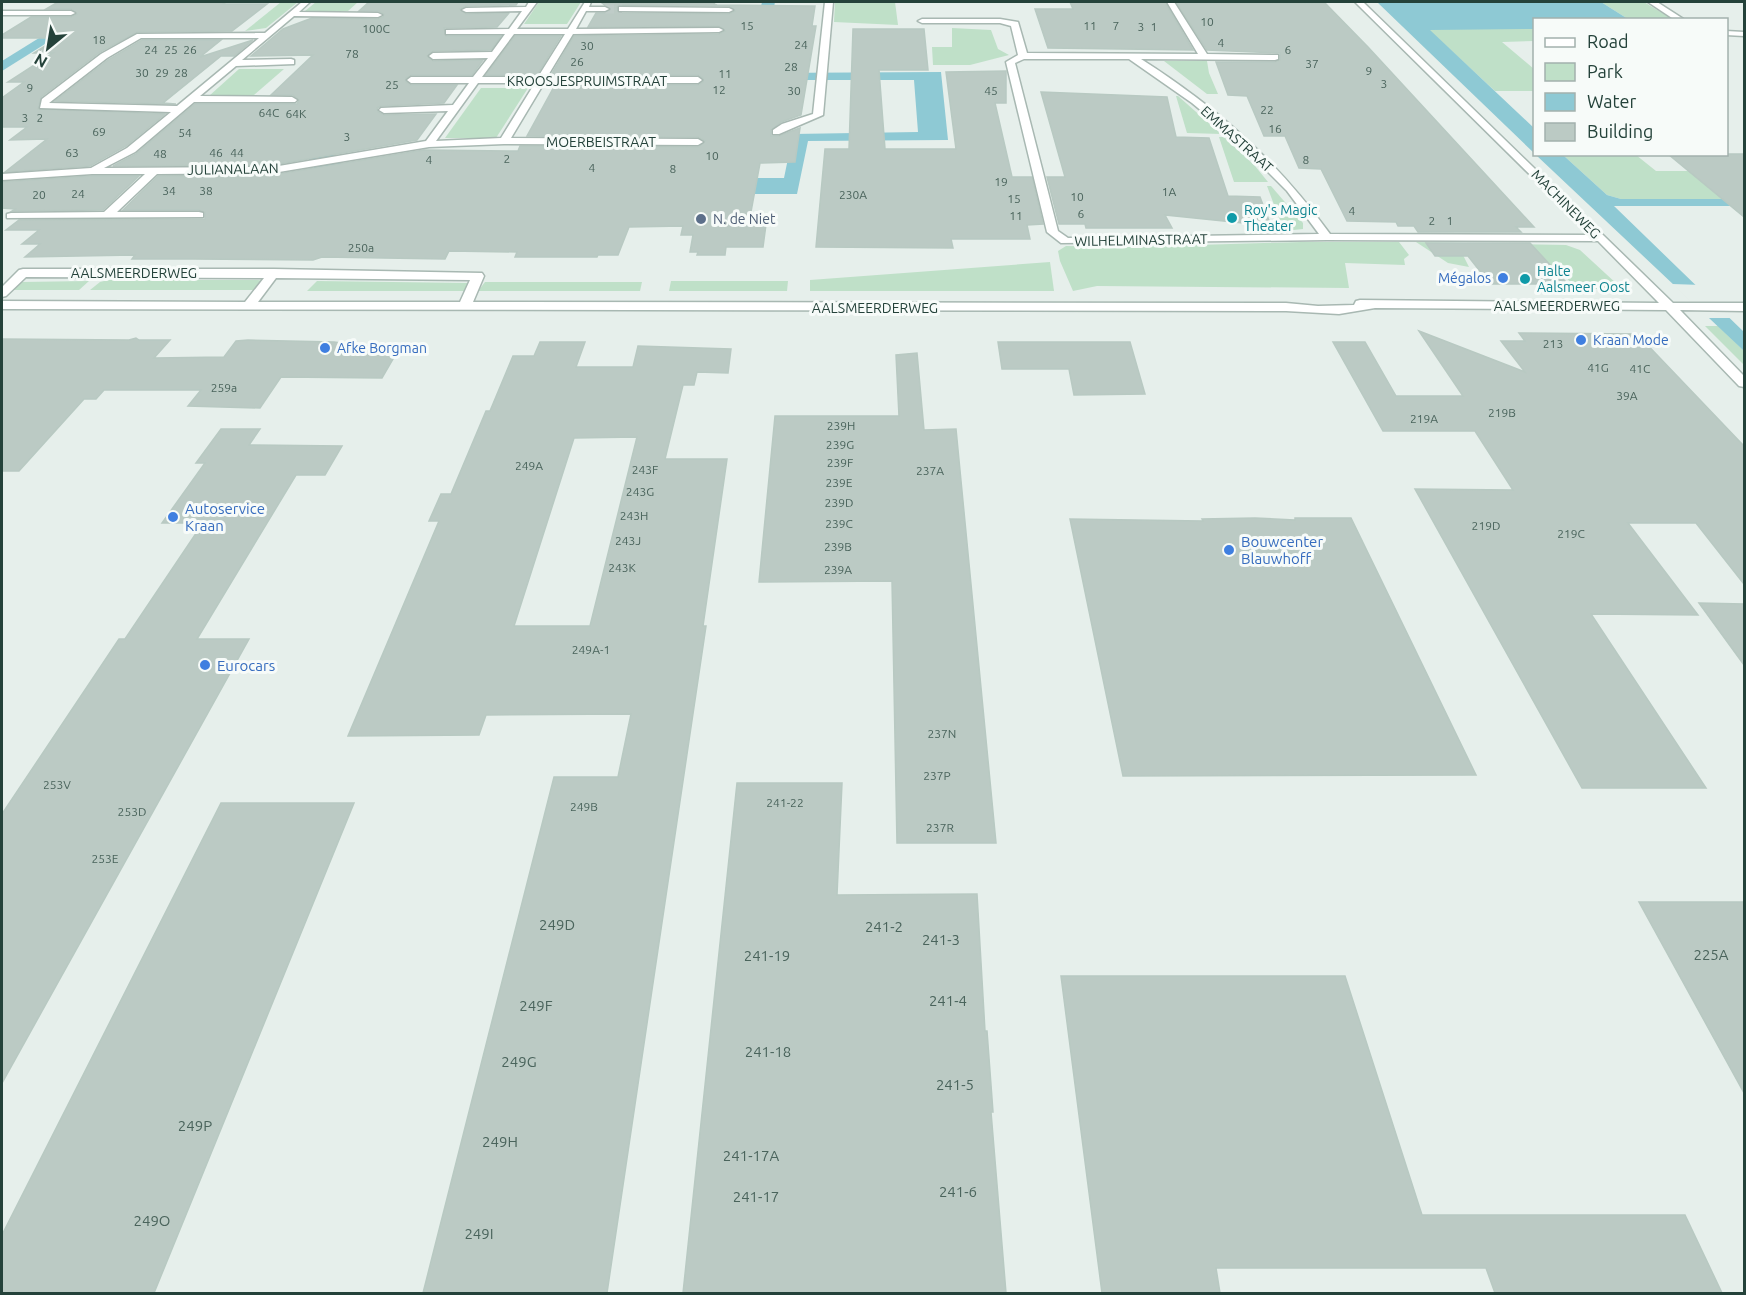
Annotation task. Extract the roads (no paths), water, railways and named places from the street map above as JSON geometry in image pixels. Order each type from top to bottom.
[{"type":"street","points":[[2,25],[42,2]]},
{"type":"street","name":"JULIANALAAN","points":[[92,171],[130,150],[306,2]]},
{"type":"street","points":[[776,132],[783,126],[818,115],[829,2]]},
{"type":"street","points":[[1171,2],[1204,57]]},
{"type":"street","name":"MACHINEWEG","points":[[1359,2],[1601,238],[1744,383]]},
{"type":"street","points":[[1652,2],[1678,18]]},
{"type":"street","points":[[466,10],[530,5]]},
{"type":"street","points":[[429,144],[530,5]]},
{"type":"street","points":[[504,141],[585,5],[605,9]]},
{"type":"street","points":[[622,9],[729,10]]},
{"type":"street","points":[[2,13],[71,13]]},
{"type":"street","points":[[292,14],[378,15]]},
{"type":"street","points":[[922,21],[1000,21],[1015,24],[1023,56],[1275,57]]},
{"type":"street","points":[[449,32],[719,30]]},
{"type":"street","points":[[1728,33],[1744,34]]},
{"type":"street","points":[[179,109],[44,106],[45,101],[112,52],[129,40],[140,36],[268,35]]},
{"type":"street","points":[[433,56],[493,55]]},
{"type":"street","name":"WILHELMINASTRAAT","points":[[1023,56],[1010,62],[1053,232],[1065,241],[1327,237],[1601,238]]},
{"type":"street","name":"EMMASTRAAT","points":[[1131,57],[1177,86],[1233,132],[1292,189],[1327,237]]},
{"type":"street","points":[[234,63],[291,62]]},
{"type":"street","name":"KROOSJESPRUIMSTRAAT","points":[[411,80],[476,82],[698,80]]},
{"type":"street","points":[[192,99],[292,100]]},
{"type":"street","points":[[384,110],[457,108]]},
{"type":"street","name":"MOERBEISTRAAT","points":[[429,144],[504,141],[698,142]]},
{"type":"street","name":"JULIANALAAN","points":[[2,177],[92,171],[273,170],[429,144]]},
{"type":"street","points":[[106,215],[154,171]]},
{"type":"street","points":[[11,216],[199,215]]},
{"type":"street","name":"AALSMEERDERWEG","points":[[2,293],[23,273],[478,276],[464,307]]},
{"type":"street","points":[[248,306],[274,273]]},
{"type":"street","name":"AALSMEERDERWEG","points":[[2,305],[1286,307],[1320,311],[1370,306],[1739,309]]},
{"type":"water","points":[[97,2],[112,2],[2,71],[2,61]]},
{"type":"water","points":[[419,2],[443,2],[310,147],[330,152],[344,164],[721,178],[762,2],[775,2],[761,73],[941,72],[948,140],[808,141],[797,194],[530,194],[315,169],[307,156],[274,157]],"holes":[[[762,80],[914,80],[918,132],[793,134],[784,178],[738,178]]]},
{"type":"water","points":[[1377,2],[1601,2],[1626,18],[1533,18],[1533,29],[1430,30],[1533,127],[1533,152]]},
{"type":"water","points":[[1537,156],[1564,156],[1607,195],[1621,199],[1744,199],[1744,206],[1614,206],[1744,332],[1744,351]]},
{"type":"tunnel","points":[[605,9],[622,9]]},
{"type":"place","name":"Roy's Magic Theater","points":[[1232,218]]},
{"type":"place","name":"N. de Niet","points":[[701,219]]},
{"type":"place","name":"Mégalos","points":[[1503,278]]},
{"type":"place","name":"Halte Aalsmeer Oost","points":[[1525,279]]},
{"type":"place","name":"Kraan Mode","points":[[1581,340]]},
{"type":"place","name":"Afke Borgman","points":[[325,348]]},
{"type":"place","name":"Autoservice Kraan","points":[[173,517]]},
{"type":"place","name":"Bouwcenter Blauwhoff","points":[[1229,550]]},
{"type":"place","name":"Eurocars","points":[[205,665]]}]
